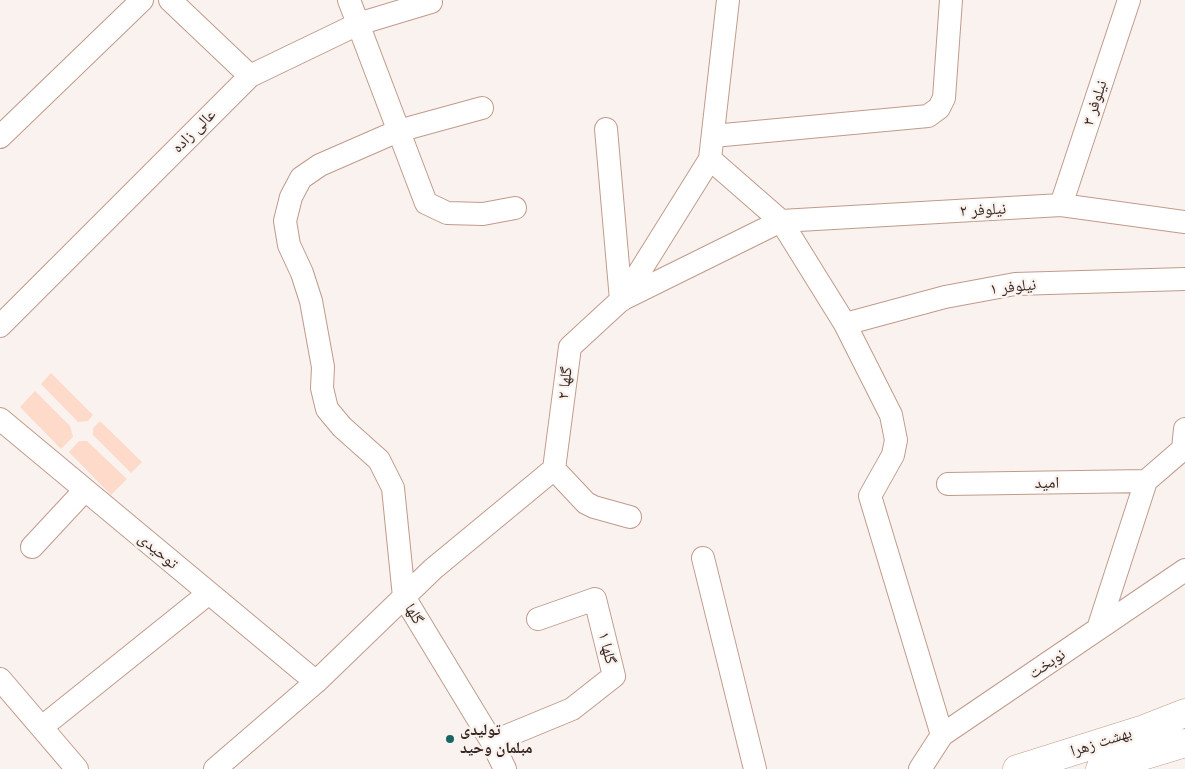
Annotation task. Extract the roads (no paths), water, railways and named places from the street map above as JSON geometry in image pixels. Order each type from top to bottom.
[{"type":"main road","name":"بهشت زهرا","points":[[1129,756],[1185,713]]},
{"type":"main road","name":"بهشت زهرا","points":[[1017,769],[1129,756],[1185,743]]},
{"type":"street","points":[[0,137],[142,0]]},
{"type":"street","points":[[170,0],[250,76]]},
{"type":"street","points":[[349,0],[426,203],[447,213],[483,214],[515,208]]},
{"type":"street","points":[[622,300],[710,159],[728,0]]},
{"type":"street","points":[[713,136],[928,116],[939,108],[944,98],[951,0]]},
{"type":"street","name":"نیلوفر ۳","points":[[1062,205],[1129,0]]},
{"type":"street","name":"عالی زاده","points":[[0,326],[250,76],[358,24],[432,2]]},
{"type":"street","name":"گلها","points":[[482,108],[398,131],[320,164],[301,178],[291,197],[285,221],[290,245],[311,301],[323,367],[322,388],[327,409],[342,427],[379,460],[394,488],[404,597],[492,742],[505,769]]},
{"type":"street","points":[[606,128],[622,300]]},
{"type":"street","points":[[710,159],[781,221],[845,324],[892,416],[896,440],[893,454],[870,496],[942,735]]},
{"type":"street","name":"نیلوفر ۲","points":[[781,221],[1062,205],[1185,222]]},
{"type":"street","name":"گلها ۲","points":[[554,469],[570,347],[622,300],[781,221]]},
{"type":"street","name":"نیلوفر ۱","points":[[845,324],[945,297],[1015,284],[1185,278]]},
{"type":"street","name":"توحیدی","points":[[0,419],[316,682]]},
{"type":"street","points":[[1098,629],[1146,481],[1183,449],[1185,429]]},
{"type":"street","points":[[215,769],[316,682],[433,569],[554,469],[586,503],[630,517]]},
{"type":"street","name":"امید","points":[[948,484],[1146,481]]},
{"type":"street","points":[[32,547],[85,490]]},
{"type":"street","points":[[703,558],[755,769]]},
{"type":"street","name":"نوبخت","points":[[920,769],[942,735],[1185,570]]},
{"type":"street","points":[[42,727],[210,593]]},
{"type":"street","name":"گلها ۱","points":[[492,742],[572,709],[614,676],[594,599],[538,619]]},
{"type":"street","points":[[0,679],[76,769]]},
{"type":"place","name":"تولیدی مبلمان وحید","points":[[450,739]]}]
